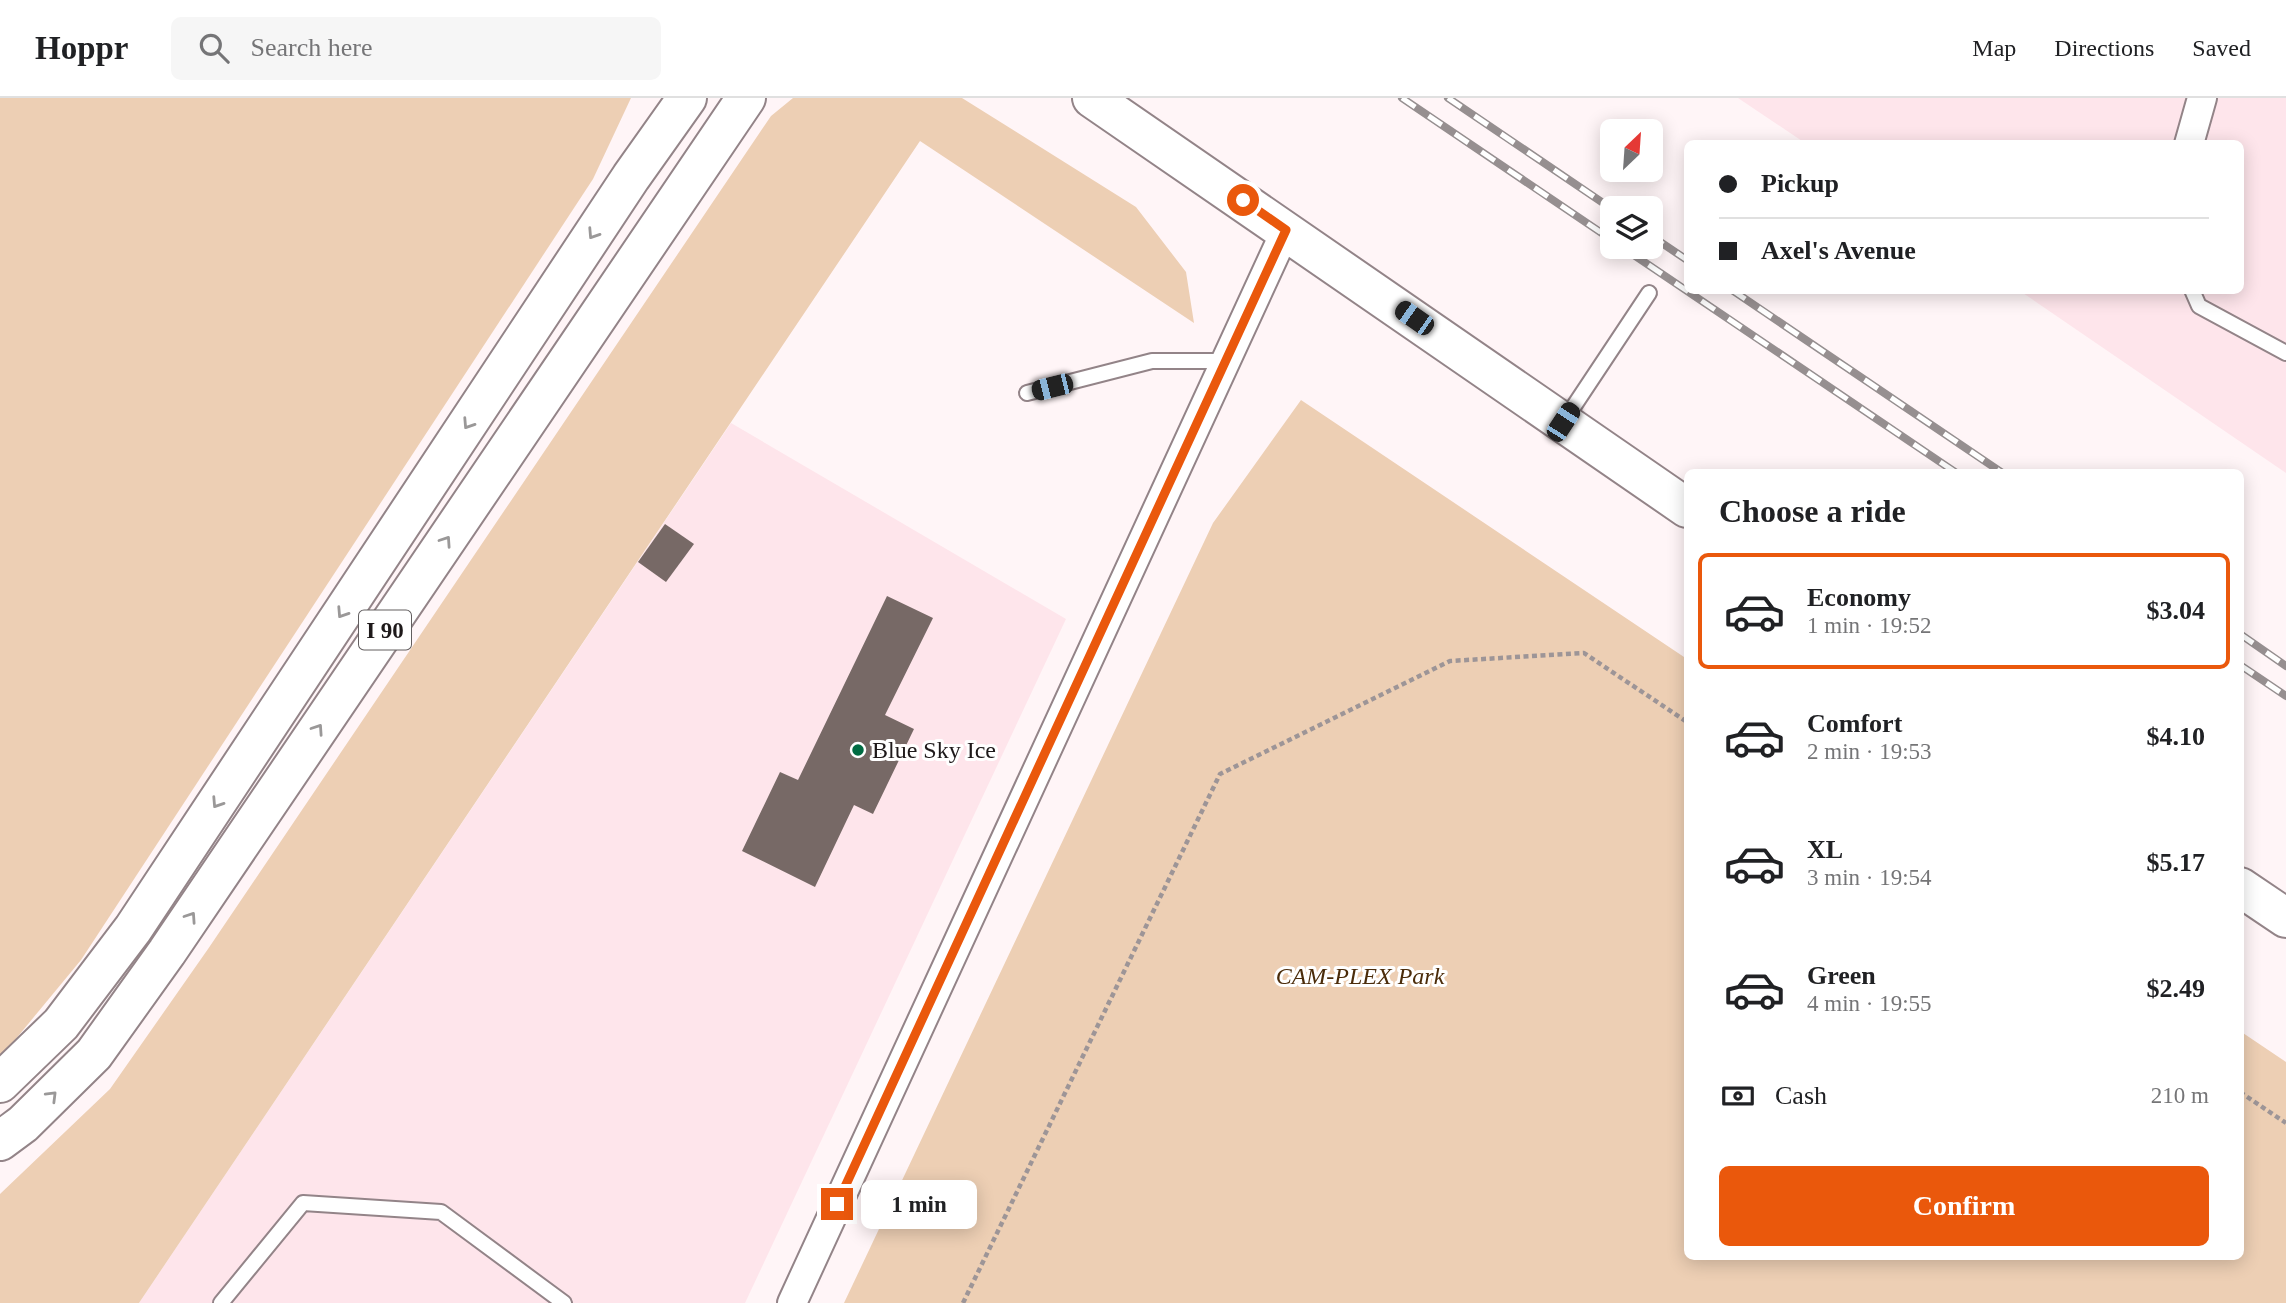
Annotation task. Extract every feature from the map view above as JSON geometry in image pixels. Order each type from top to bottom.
[{"type":"main road","points":[[631,177],[654,98]]},
{"type":"main road","points":[[631,177],[687,98]]},
{"type":"main road","name":"I 90","points":[[0,1141],[32,1115],[94,1054],[111,1031],[183,929],[746,98]]},
{"type":"main road","points":[[1092,98],[1684,506]]},
{"type":"main road","name":"I 90","points":[[0,1083],[61,1024],[134,929],[631,177]]},
{"type":"main road","points":[[2244,890],[2286,918]]},
{"type":"street","points":[[2190,140],[2202,98]]},
{"type":"street","points":[[792,1303],[1286,230]]},
{"type":"lane","points":[[1563,422],[1649,293]]},
{"type":"lane","points":[[2194,294],[2199,306],[2286,353]]},
{"type":"lane","points":[[1027,393],[1153,361],[1224,361]]},
{"type":"lane","points":[[220,1303],[303,1203],[441,1212],[564,1303]]},
{"type":"path","points":[[963,1303],[1220,774],[1450,660],[1584,653],[1684,720]]},
{"type":"path","points":[[2244,1095],[2286,1123]]},
{"type":"shaded area","points":[[1738,98],[2286,98],[2286,473],[2024,294],[2244,294],[2244,140],[1801,140]]},
{"type":"shaded area","points":[[731,423],[1066,619],[745,1303],[139,1303]]},
{"type":"green space","points":[[0,98],[631,98],[593,179],[81,960],[0,1058]]},
{"type":"green space","points":[[793,98],[962,98],[1136,207],[1186,272],[1194,323],[920,141],[139,1303],[0,1303],[0,1194],[110,1089],[208,949],[771,116]]},
{"type":"green space","name":"CAM-PLEX Park","points":[[1301,400],[1684,657],[1684,1260],[2244,1260],[2244,1034],[2286,1062],[2286,1303],[844,1303],[1213,523]]},
{"type":"building","points":[[665,524],[694,544],[666,582],[638,562]]},
{"type":"building","name":"Blue Sky Ice","points":[[887,596],[933,618],[885,715],[914,729],[873,814],[854,805],[815,887],[742,851],[780,772],[798,780]]},
{"type":"railway","points":[[1402,98],[1600,232]]},
{"type":"railway","points":[[1448,98],[1600,201]]},
{"type":"railway","points":[[1663,244],[1684,258]]},
{"type":"railway","points":[[1640,259],[1684,289]]},
{"type":"railway","points":[[1692,294],[1951,469]]},
{"type":"railway","points":[[1738,294],[1997,469]]},
{"type":"railway","points":[[2244,637],[2286,666]]},
{"type":"railway","points":[[2244,668],[2286,696]]},
{"type":"place","name":"Blue Sky Ice","points":[[858,750]]},
{"type":"route","points":[[837,1204],[1286,230],[1243,200]]}]
